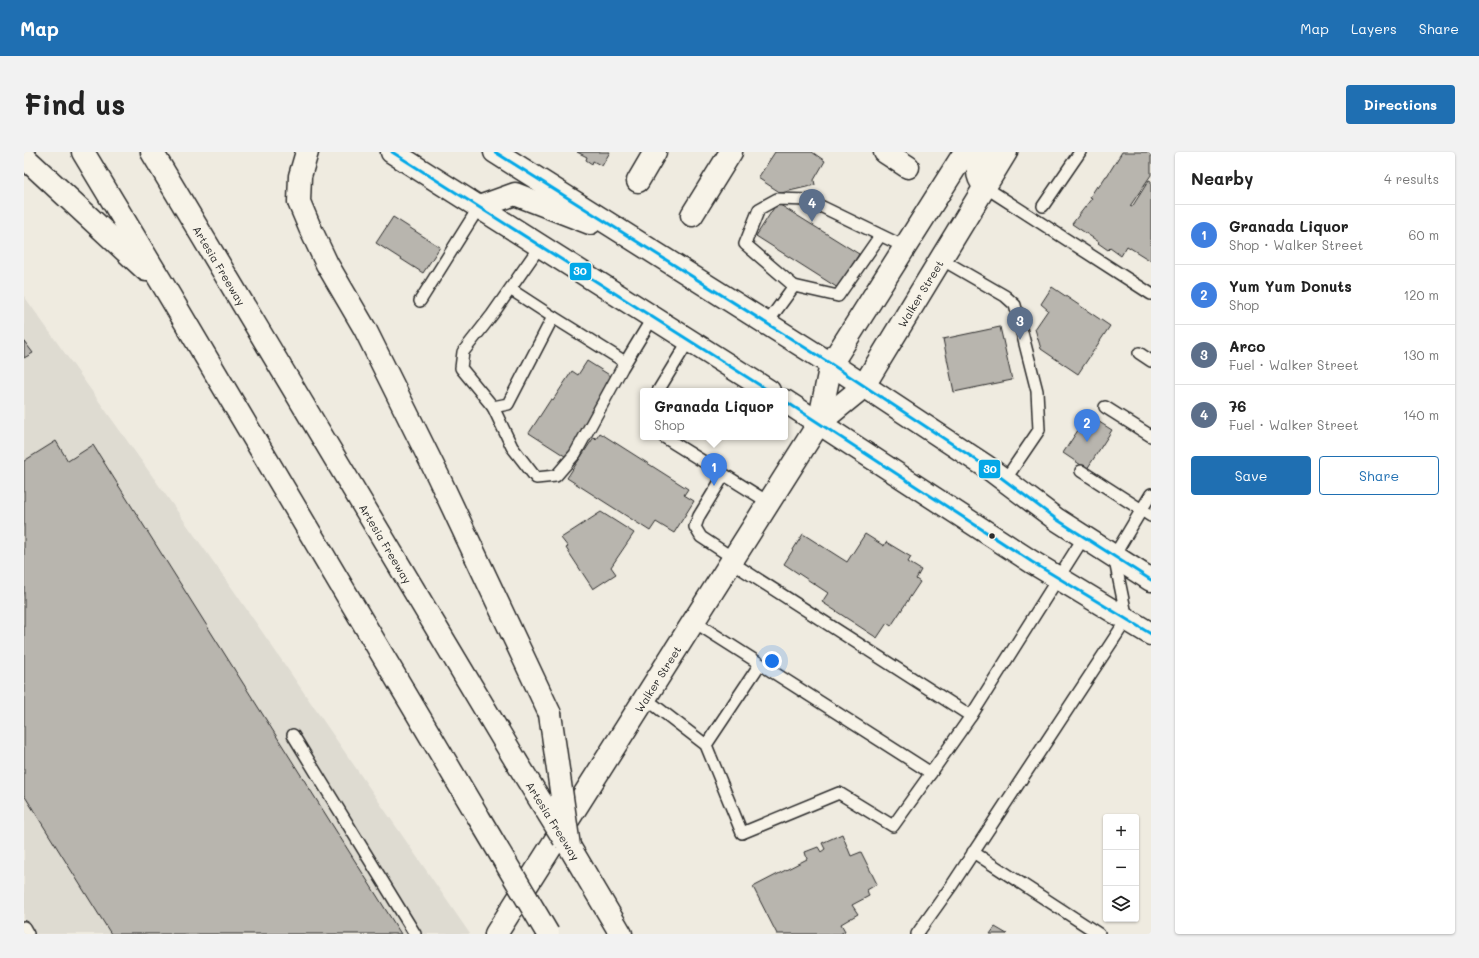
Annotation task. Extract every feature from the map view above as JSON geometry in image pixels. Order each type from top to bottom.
[{"type":"main road","points":[[83,152],[548,934]]},
{"type":"main road","name":"Artesia Freeway","points":[[152,152],[516,761],[622,934]]},
{"type":"main road","points":[[308,152],[300,176],[299,202],[310,228],[327,264],[364,329],[438,476],[550,714],[569,846]]},
{"type":"main road","points":[[392,152],[764,388]]},
{"type":"main road","points":[[495,152],[832,364],[864,387],[987,466],[1056,519],[1151,580]]},
{"type":"main road","points":[[638,181],[655,152]]},
{"type":"main road","points":[[692,215],[731,152]]},
{"type":"main road","points":[[885,152],[908,167]]},
{"type":"main road","name":"Walker Street","points":[[819,422],[832,364],[965,152]]},
{"type":"main road","points":[[985,187],[978,178],[978,168],[986,152]]},
{"type":"main road","name":"Walker Street","points":[[496,934],[819,422],[864,387],[1006,152]]},
{"type":"main road","points":[[24,157],[165,288]]},
{"type":"main road","points":[[479,207],[515,194],[638,242]]},
{"type":"main road","points":[[788,403],[993,537],[1151,634]]},
{"type":"lane","points":[[1043,206],[1080,152]]},
{"type":"lane","points":[[985,187],[1151,294]]},
{"type":"lane","points":[[880,236],[838,296],[794,286],[745,244],[759,209],[777,198],[808,200],[905,247]]},
{"type":"lane","points":[[420,301],[479,207]]},
{"type":"lane","points":[[540,246],[463,352],[461,368],[493,407],[512,447],[536,478],[556,476],[575,454],[625,362],[653,318]]},
{"type":"lane","points":[[941,259],[1005,296],[1015,305],[1037,391],[1039,430],[1005,480]]},
{"type":"lane","points":[[767,323],[794,286]]},
{"type":"lane","points":[[510,289],[625,362]]},
{"type":"lane","points":[[493,407],[508,404],[553,317]]},
{"type":"lane","points":[[660,388],[689,340]]},
{"type":"lane","points":[[1139,353],[1151,361]]},
{"type":"lane","points":[[1105,407],[1151,436]]},
{"type":"lane","points":[[669,440],[768,502]]},
{"type":"lane","points":[[1081,471],[1146,513]]},
{"type":"lane","points":[[724,474],[699,516],[695,527],[700,537],[732,560],[971,716]]},
{"type":"lane","points":[[917,934],[1127,619],[1114,556],[1146,513],[1151,494]]},
{"type":"lane","points":[[644,698],[706,745],[742,833],[839,793],[893,826],[971,716],[1084,537]]},
{"type":"lane","points":[[693,621],[931,773]]},
{"type":"lane","points":[[706,745],[760,664]]},
{"type":"lane","points":[[293,735],[415,934]]},
{"type":"lane","points":[[973,852],[1099,934]]},
{"type":"lane","points":[[24,927],[28,934]]},
{"type":"shaded area","points":[[24,296],[232,588],[470,934],[24,934]]},
{"type":"building","points":[[577,152],[610,152],[602,166],[593,161],[592,164],[586,160],[587,157]]},
{"type":"building","points":[[775,152],[812,152],[825,161],[814,180],[815,185],[781,193],[758,178]]},
{"type":"building","points":[[1122,152],[1151,152],[1151,175],[1130,206],[1132,207],[1149,180],[1151,181],[1151,261],[1127,246],[1121,256],[1110,248],[1108,250],[1098,243],[1099,242],[1072,224],[1092,198],[1090,197],[1097,186],[1098,188]]},
{"type":"building","points":[[777,203],[859,254],[838,288],[756,236]]},
{"type":"building","points":[[393,217],[440,247],[423,273],[376,243]]},
{"type":"building","points":[[1052,287],[1110,326],[1078,374],[1041,349],[1035,329],[1048,310],[1041,304]]},
{"type":"building","points":[[1000,327],[1012,380],[954,392],[943,339]]},
{"type":"building","points":[[24,341],[33,353],[24,358]]},
{"type":"building","points":[[587,361],[611,376],[603,390],[607,393],[568,458],[529,433],[551,399],[553,400],[572,371],[578,375]]},
{"type":"building","points":[[1088,415],[1112,430],[1087,469],[1063,453]]},
{"type":"building","points":[[600,433],[688,489],[684,495],[694,501],[674,533],[656,522],[650,531],[567,478],[594,437],[596,439]]},
{"type":"building","points":[[56,441],[68,461],[93,445],[401,934],[111,934],[24,795],[24,461]]},
{"type":"building","points":[[601,512],[634,533],[611,567],[616,574],[593,589],[561,538]]},
{"type":"building","points":[[803,534],[847,562],[865,534],[884,546],[886,542],[911,557],[908,562],[921,570],[916,579],[920,582],[891,626],[887,623],[877,638],[822,602],[828,593],[784,564]]},
{"type":"building","points":[[842,834],[851,856],[861,852],[877,884],[867,890],[869,896],[852,905],[858,914],[841,924],[845,931],[840,934],[777,934],[753,887],[807,859],[805,852],[818,847],[821,852],[825,849],[822,843]]},
{"type":"building","points":[[995,927],[1007,934],[990,934]]},
{"type":"transit line","name":"30","points":[[392,152],[764,388]]},
{"type":"transit line","name":"30","points":[[495,152],[831,364],[987,467],[1056,519],[1151,580]]},
{"type":"transit line","name":"30","points":[[788,403],[1032,562],[1151,634]]},
{"type":"place","name":"76","points":[[812,222]]},
{"type":"place","name":"Arco","points":[[1020,340]]},
{"type":"place","name":"Yum Yum Donuts","points":[[1087,442]]},
{"type":"place","name":"Granada Liquor","points":[[714,486]]}]
